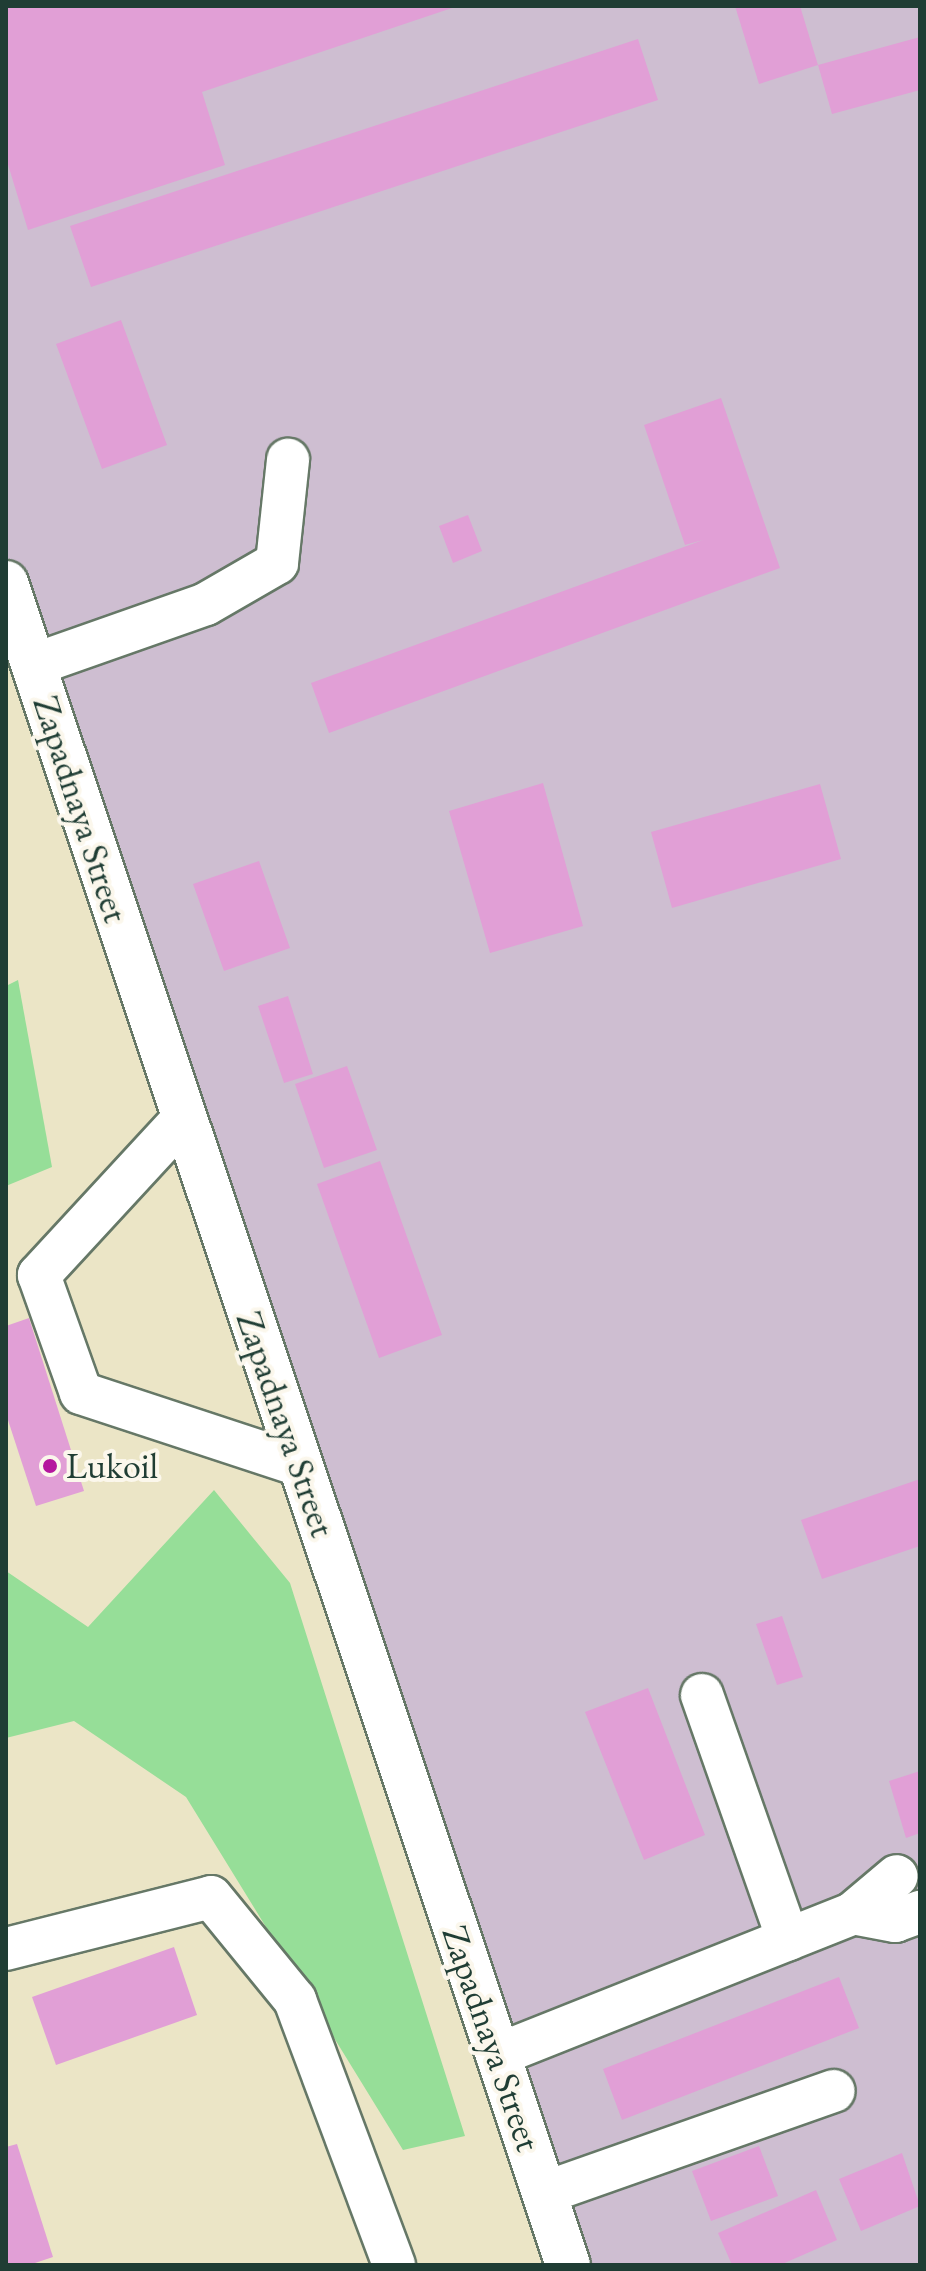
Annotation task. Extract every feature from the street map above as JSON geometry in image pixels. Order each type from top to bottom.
[{"type":"main road","name":"Zapadnaya Street","points":[[6,583],[568,2265]]},
{"type":"lane","points":[[33,665],[206,604],[277,563],[288,460]]},
{"type":"lane","points":[[184,1118],[39,1275],[81,1393],[300,1465]]},
{"type":"lane","points":[[702,1695],[788,1939]]},
{"type":"lane","points":[[497,2055],[853,1913],[897,1876]]},
{"type":"lane","points":[[6,1949],[211,1897],[295,2000],[394,2265]]},
{"type":"lane","points":[[853,1913],[895,1921],[920,1912]]},
{"type":"lane","points":[[544,2193],[834,2091]]},
{"type":"shaded area","points":[[6,6],[920,6],[920,2265],[568,2265],[6,583]]},
{"type":"green space","points":[[18,980],[52,1167],[6,1186],[6,986]]},
{"type":"green space","points":[[214,1490],[290,1583],[465,2136],[403,2150],[186,1797],[74,1721],[6,1738],[6,1571],[88,1627]]},
{"type":"building","points":[[6,6],[455,7],[202,92],[225,165],[28,230],[6,158]]},
{"type":"building","points":[[735,6],[800,6],[818,65],[759,84]]},
{"type":"building","points":[[920,37],[920,90],[832,114],[818,65]]},
{"type":"building","points":[[638,39],[658,100],[91,287],[70,226]]},
{"type":"building","points":[[121,320],[167,445],[102,469],[56,344]]},
{"type":"building","points":[[721,398],[780,568],[329,733],[311,683],[703,540],[685,545],[644,425]]},
{"type":"building","points":[[468,515],[482,551],[453,563],[439,526]]},
{"type":"building","points":[[543,783],[583,926],[490,953],[449,811]]},
{"type":"building","points":[[820,784],[841,859],[672,908],[651,832]]},
{"type":"building","points":[[259,861],[290,948],[224,971],[193,884]]},
{"type":"building","points":[[288,996],[313,1074],[284,1083],[258,1006]]},
{"type":"building","points":[[347,1066],[377,1150],[324,1168],[295,1084]]},
{"type":"building","points":[[380,1161],[442,1335],[379,1358],[317,1184]]},
{"type":"building","points":[[29,1318],[84,1491],[36,1506],[6,1414],[6,1326]]},
{"type":"building","points":[[920,1479],[920,1546],[822,1579],[801,1520]]},
{"type":"building","points":[[782,1616],[803,1677],[777,1685],[756,1624]]},
{"type":"building","points":[[648,1688],[705,1835],[644,1860],[585,1712]]},
{"type":"building","points":[[920,1771],[920,1833],[906,1838],[889,1781]]},
{"type":"building","points":[[174,1947],[197,2015],[56,2065],[32,1997]]},
{"type":"building","points":[[839,1977],[859,2028],[622,2120],[603,2069]]},
{"type":"building","points":[[17,2144],[53,2257],[29,2265],[6,2265],[6,2147]]},
{"type":"building","points":[[759,2146],[778,2196],[711,2221],[692,2171]]},
{"type":"building","points":[[902,2153],[920,2206],[861,2231],[839,2179]]},
{"type":"building","points":[[816,2190],[837,2240],[780,2265],[732,2265],[718,2233]]},
{"type":"place","name":"Lukoil","points":[[50,1466]]}]
